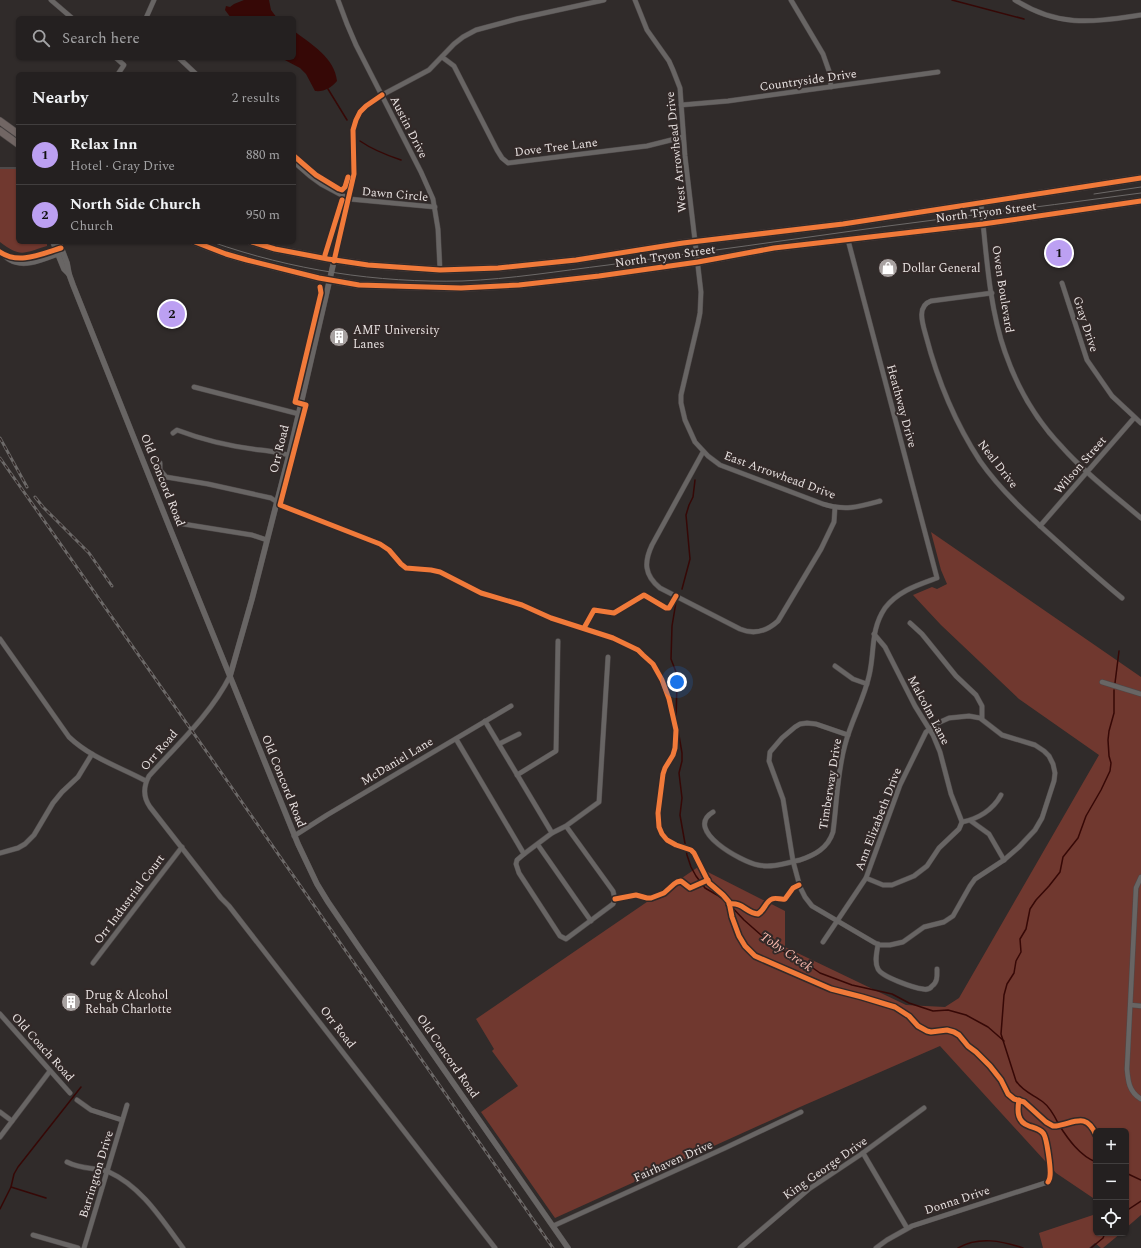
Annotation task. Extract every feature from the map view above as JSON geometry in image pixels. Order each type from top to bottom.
[{"type":"main road","points":[[0,121],[16,133]]},
{"type":"main road","points":[[0,131],[16,143]]},
{"type":"main road","name":"North Tryon Street","points":[[259,244],[275,249],[368,265],[440,270],[498,268],[576,260],[696,241],[843,224],[1141,178]]},
{"type":"main road","name":"North Tryon Street","points":[[200,244],[247,260],[319,278],[359,286],[460,288],[519,285],[558,281],[698,262],[774,248],[983,224],[1141,201]]},
{"type":"street","points":[[51,0],[70,16]]},
{"type":"street","points":[[147,16],[154,0]]},
{"type":"street","name":"Austin Drive","points":[[338,0],[350,31],[421,172],[433,199],[438,229],[440,270]]},
{"type":"street","name":"Orr Road","points":[[495,1248],[282,973],[148,805],[144,791],[146,781],[149,776],[204,716],[223,690],[230,676],[289,455],[349,199],[354,174],[353,130],[360,112],[366,106],[382,96],[426,72],[454,44],[476,30],[604,0]]},
{"type":"street","name":"West Arrowhead Drive","points":[[635,0],[647,30],[667,58],[680,88],[683,137],[696,241]]},
{"type":"street","points":[[1015,0],[1042,14],[1064,20],[1094,21],[1141,15]]},
{"type":"street","points":[[793,1],[823,54],[831,86]]},
{"type":"street","name":"Dove Tree Lane","points":[[442,57],[454,66],[497,150],[502,158],[508,163],[647,146],[683,137]]},
{"type":"street","points":[[118,60],[124,65],[119,72]]},
{"type":"street","points":[[181,60],[194,72]]},
{"type":"street","name":"Countryside Drive","points":[[681,105],[938,72]]},
{"type":"street","name":"Dawn Circle","points":[[296,164],[321,184],[349,199],[435,207]]},
{"type":"street","name":"Owen Boulevard","points":[[981,203],[992,293],[1000,335],[1007,358],[1017,381],[1034,411],[1061,447],[1141,518]]},
{"type":"street","name":"Heathway Drive","points":[[848,240],[937,578]]},
{"type":"street","name":"East Arrowhead Drive","points":[[696,241],[701,292],[700,313],[682,390],[681,403],[684,420],[690,434],[703,452],[715,462],[729,469],[822,504],[851,508],[880,501]]},
{"type":"street","points":[[0,252],[17,259],[25,259],[59,249]]},
{"type":"street","name":"Old Concord Road","points":[[59,249],[68,266],[69,274],[294,836],[309,869],[328,902],[568,1248]]},
{"type":"street","name":"Gray Drive","points":[[1062,283],[1087,360],[1112,396],[1141,423]]},
{"type":"street","name":"Neal Drive","points":[[992,293],[931,301],[922,309],[922,317],[927,340],[942,388],[954,416],[972,448],[991,475],[1031,518],[1122,598]]},
{"type":"street","points":[[194,387],[299,414]]},
{"type":"street","name":"Wilson Street","points":[[1040,526],[1134,418]]},
{"type":"street","points":[[173,433],[177,430],[206,440],[289,455]]},
{"type":"street","points":[[703,452],[647,556],[648,574],[653,582],[660,588],[743,631],[756,632],[765,630],[778,621],[821,550],[834,522],[836,507]]},
{"type":"street","points":[[160,462],[160,470],[166,477],[264,496],[277,502]]},
{"type":"street","points":[[177,523],[252,535],[267,540]]},
{"type":"street","name":"Timberway Drive","points":[[713,812],[706,820],[705,828],[709,835],[718,844],[744,861],[768,866],[777,865],[807,858],[827,845],[831,838],[835,820],[840,766],[848,735],[867,684],[872,664],[874,634],[876,627],[884,611],[895,598],[906,590],[937,578]]},
{"type":"street","points":[[910,623],[922,634],[956,676],[976,695],[982,708],[982,719]]},
{"type":"street","name":"Malcolm Lane","points":[[874,634],[885,647],[915,706],[933,735],[940,752],[947,781],[962,822]]},
{"type":"street","points":[[0,639],[66,733],[76,743],[92,754],[146,781]]},
{"type":"street","points":[[517,776],[556,751],[558,641]]},
{"type":"street","points":[[566,826],[615,895],[615,901],[613,904],[566,939],[560,936],[517,868],[516,864],[517,860],[552,833],[566,826],[599,802],[608,657]]},
{"type":"street","points":[[835,666],[853,679],[867,684]]},
{"type":"street","points":[[1102,682],[1141,694]]},
{"type":"street","name":"McDaniel Lane","points":[[294,836],[511,706]]},
{"type":"street","points":[[848,735],[816,724],[800,724],[789,731],[770,752],[769,761],[783,799],[793,861],[804,897],[812,906],[878,944],[890,945],[908,939],[924,927],[949,920],[957,911],[975,879],[1004,860],[1031,836],[1040,822],[1053,788],[1054,770],[1049,756],[1040,748],[1028,742],[1002,735],[982,719],[975,716],[955,717],[942,721],[929,729]]},
{"type":"street","points":[[485,722],[552,833]]},
{"type":"street","name":"Ann Elizabeth Drive","points":[[823,942],[866,878],[900,785],[926,732],[929,729]]},
{"type":"street","points":[[499,744],[519,734]]},
{"type":"street","points":[[456,739],[524,854]]},
{"type":"street","points":[[0,853],[18,848],[34,836],[53,803],[78,777],[92,754]]},
{"type":"street","points":[[866,878],[882,885],[892,886],[914,876],[927,866],[939,848],[959,829],[962,822],[971,820],[994,805],[1001,795]]},
{"type":"street","points":[[971,820],[989,834],[1004,860]]},
{"type":"street","points":[[538,845],[591,921]]},
{"type":"street","name":"Orr Industrial Court","points":[[93,963],[182,847]]},
{"type":"street","points":[[1141,877],[1136,888],[1127,1069],[1128,1085],[1135,1096],[1141,1099]]},
{"type":"street","points":[[878,944],[876,961],[877,967],[878,971],[885,976],[916,987],[927,989],[932,987],[935,983],[937,969]]},
{"type":"street","points":[[1130,1006],[1141,1006]]},
{"type":"street","name":"Old Coach Road","points":[[0,1014],[70,1093]]},
{"type":"street","points":[[0,1137],[50,1070]]},
{"type":"street","points":[[77,1100],[91,1110],[122,1120]]},
{"type":"street","name":"Barrington Drive","points":[[84,1248],[127,1105]]},
{"type":"street","name":"King George Drive","points":[[740,1248],[808,1189],[863,1153],[924,1108]]},
{"type":"street","points":[[0,1112],[12,1121]]},
{"type":"street","name":"Fairhaven Drive","points":[[553,1226],[726,1148],[801,1112]]},
{"type":"street","points":[[863,1153],[907,1228]]},
{"type":"street","points":[[67,1162],[78,1167],[107,1172],[122,1179],[137,1190],[184,1248]]},
{"type":"street","name":"Donna Drive","points":[[876,1248],[886,1240],[907,1228],[936,1217],[1048,1182]]},
{"type":"street","points":[[33,1235],[78,1248]]},
{"type":"shaded area","points":[[244,0],[269,0],[271,10],[276,16],[230,16],[225,10],[226,6],[230,7]]},
{"type":"shaded area","points":[[296,32],[315,46],[327,58],[332,65],[337,81],[330,88],[315,91],[306,74],[300,68],[285,60],[296,60]]},
{"type":"shaded area","points":[[0,169],[16,169],[16,244],[47,244],[47,246],[22,253],[7,247],[0,242]]},
{"type":"shaded area","points":[[931,532],[1141,677],[1141,1215],[1129,1225],[1129,1128],[1093,1128],[1093,1198],[1056,1173],[940,1046],[800,1107],[555,1218],[481,1112],[518,1086],[492,1051],[494,1049],[476,1019],[698,867],[785,911],[785,947],[906,1005],[945,1007],[959,998],[1099,755],[1019,699],[941,625],[913,595],[932,587],[937,589],[947,584],[941,570]]},
{"type":"shaded area","points":[[1093,1215],[1093,1236],[1117,1236],[1103,1248],[1095,1243],[1089,1248],[1043,1248],[1039,1233]]},
{"type":"waterway","points":[[952,0],[1024,19]]},
{"type":"waterway","points":[[328,89],[347,120]]},
{"type":"waterway","points":[[360,141],[380,152],[401,160]]},
{"type":"waterway","name":"Toby Creek","points":[[682,589],[690,559],[686,515],[693,497],[695,480]]},
{"type":"waterway","name":"Toby Creek","points":[[676,602],[672,626],[671,659],[676,672],[676,718],[682,753],[679,773],[682,798],[680,815],[687,855],[696,876],[705,888],[728,903],[761,935],[783,951],[800,959],[820,973],[852,985],[892,994],[909,1003],[933,1011],[948,1010],[966,1015],[988,1027],[1004,1041]]},
{"type":"waterway","points":[[1115,683],[1119,651]]},
{"type":"waterway","points":[[1093,1160],[1085,1156],[1070,1141],[1046,1104],[1025,1091],[1016,1081],[1001,1034],[1004,995],[1007,984],[1014,973],[1016,961],[1021,952],[1020,939],[1026,929],[1030,909],[1060,872],[1063,857],[1078,838],[1086,816],[1110,771],[1111,763],[1108,740],[1114,713],[1114,690]]},
{"type":"waterway","points":[[0,1209],[11,1187],[14,1174],[18,1167],[81,1087]]},
{"type":"waterway","name":"Toby Creek","points":[[1129,1174],[1141,1180]]},
{"type":"waterway","points":[[11,1187],[46,1198]]},
{"type":"waterway","points":[[1129,1209],[1141,1201]]},
{"type":"waterway","points":[[1091,1248],[1104,1236]]},
{"type":"waterway","points":[[958,1248],[966,1244],[982,1241],[1007,1243],[1023,1248]]},
{"type":"tram line","points":[[0,168],[16,168]]},
{"type":"tram line","points":[[1094,194],[1141,187]]},
{"type":"tram line","points":[[218,244],[273,260],[335,273],[398,280],[462,281],[608,265],[1141,193]]},
{"type":"railway","points":[[0,438],[27,487]]},
{"type":"railway","points":[[0,458],[553,1248]]},
{"type":"railway","points":[[35,497],[89,553],[112,586]]},
{"type":"cycle path","points":[[334,261],[354,174],[353,130],[360,112],[382,95]]},
{"type":"cycle path","points":[[296,158],[316,175],[339,189],[342,190],[345,187],[348,177]]},
{"type":"cycle path","points":[[259,244],[275,249],[368,265],[440,270],[498,268],[576,260],[683,243],[843,224],[1141,178]]},
{"type":"cycle path","points":[[325,255],[342,200]]},
{"type":"cycle path","points":[[200,244],[247,260],[319,278],[359,285],[461,288],[519,285],[599,276],[698,262],[774,248],[983,224],[1141,201]]},
{"type":"cycle path","points":[[0,252],[7,256],[22,258],[61,248]]},
{"type":"cycle path","points":[[320,287],[321,293],[295,402],[306,405],[280,505],[380,544],[389,550],[406,568],[440,572],[481,593],[522,605],[551,618],[613,638],[638,650],[653,664],[662,680],[669,699],[676,730],[673,755],[663,774],[658,813],[659,827],[667,840],[691,850],[694,853],[709,883],[729,902],[732,917],[739,936],[745,946],[755,956],[831,989],[895,1007],[909,1016],[918,1026],[927,1031],[947,1030],[954,1032],[959,1035],[968,1046],[990,1066],[1001,1080],[1008,1094],[1014,1099],[1024,1102],[1046,1122],[1056,1126],[1074,1121],[1084,1121],[1088,1123],[1093,1130]]},
{"type":"cycle path","points":[[584,628],[594,610],[614,613],[644,595],[666,608],[669,608],[676,596]]},
{"type":"cycle path","points":[[615,899],[636,895],[651,898],[664,893],[677,882],[681,881],[690,888],[708,880]]},
{"type":"cycle path","points":[[729,904],[741,906],[750,912],[758,914],[770,900],[775,898],[785,899],[793,888],[799,885]]},
{"type":"cycle path","points":[[1019,1100],[1018,1112],[1022,1122],[1040,1130],[1043,1133],[1050,1167],[1050,1177],[1048,1182]]},
{"type":"place","name":"Relax Inn","points":[[1059,253]]},
{"type":"place","name":"Dollar General","points":[[888,268]]},
{"type":"place","name":"North Side Church","points":[[172,314]]},
{"type":"place","name":"AMF University Lanes","points":[[339,337]]},
{"type":"place","name":"Drug & Alcohol Rehab Charlotte","points":[[71,1002]]}]
